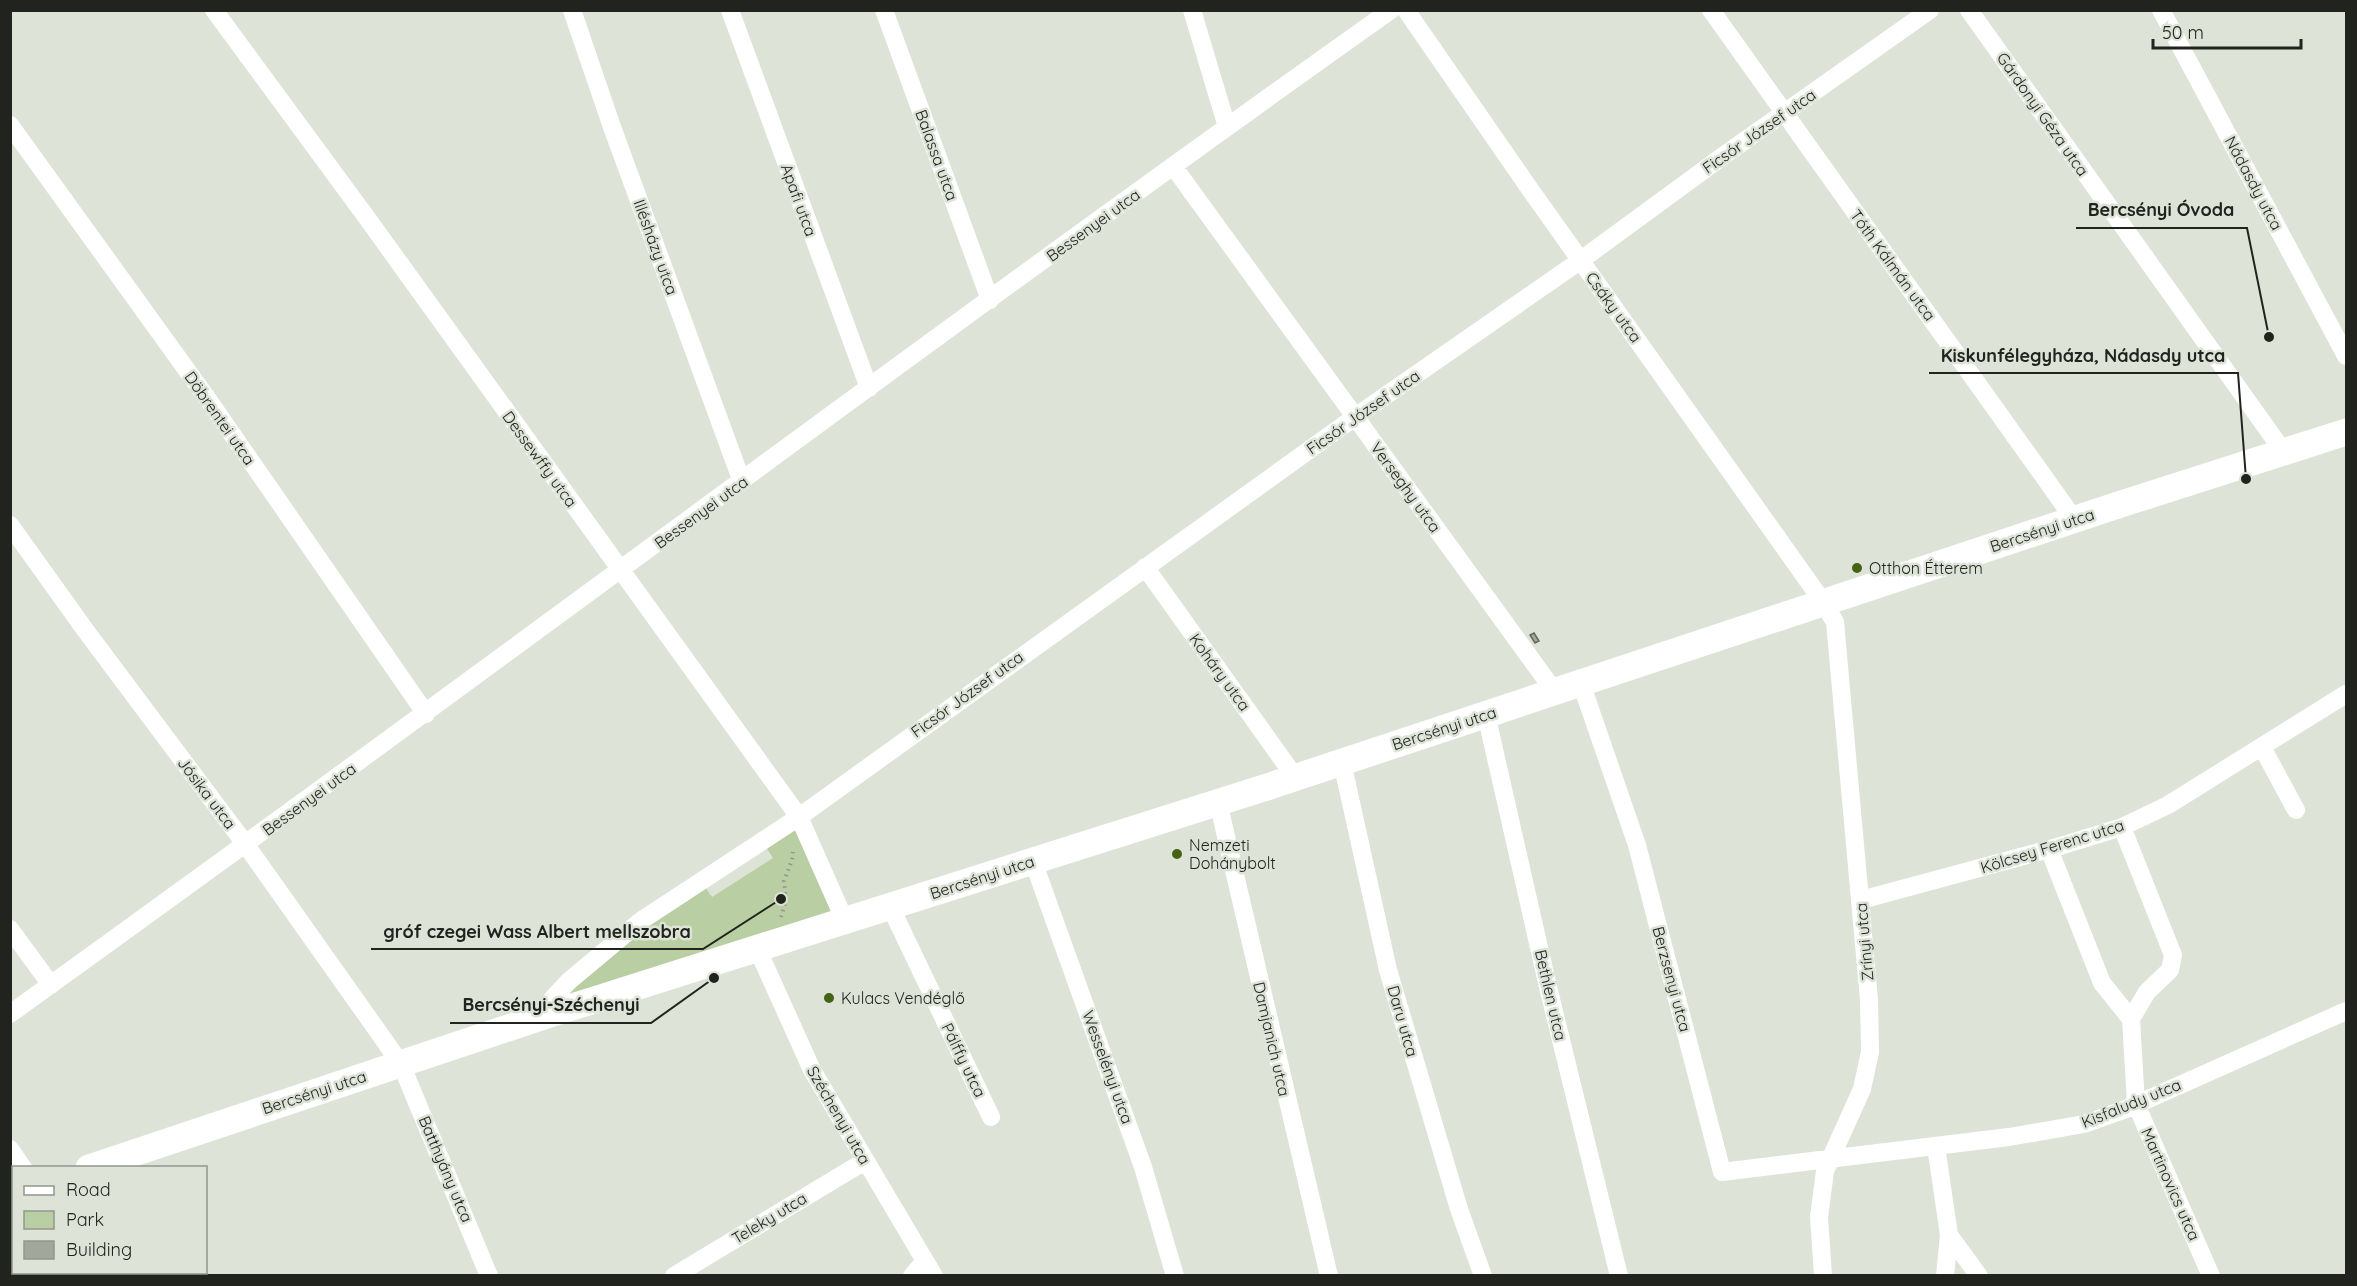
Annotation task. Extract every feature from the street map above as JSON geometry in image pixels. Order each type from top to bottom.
[{"type":"street","name":"Dessewffy utca","points":[[214,10],[620,570],[791,821],[845,921]]},
{"type":"street","name":"Illésházy utca","points":[[573,10],[612,127],[742,482]]},
{"type":"street","name":"Apafi utca","points":[[730,10],[869,388]]},
{"type":"street","name":"Balassa utca","points":[[884,10],[990,300]]},
{"type":"street","points":[[1192,10],[1227,127]]},
{"type":"street","name":"Bessenyei utca","points":[[10,1014],[246,845],[1173,166],[1391,10]]},
{"type":"street","name":"Csáky utca","points":[[1407,10],[1823,602]]},
{"type":"street","name":"Tóth Kálmán utca","points":[[1711,10],[2074,519]]},
{"type":"street","name":"Ficsór József utca","points":[[791,821],[1355,417],[1581,260],[1930,10]]},
{"type":"street","name":"Gárdonyi Géza utca","points":[[1969,10],[2283,451]]},
{"type":"street","name":"Nádasdy utca","points":[[2161,10],[2346,356]]},
{"type":"street","name":"Döbrentei utca","points":[[10,125],[207,398],[426,714]]},
{"type":"street","name":"Verseghy utca","points":[[1173,166],[1555,692]]},
{"type":"street","name":"Bercsényi utca","points":[[96,1166],[116,1163],[540,1017],[1342,762],[2074,519],[2346,432]]},
{"type":"street","name":"Jósika utca","points":[[10,525],[246,845],[401,1064]]},
{"type":"street","name":"Koháry utca","points":[[1145,567],[1295,777]]},
{"type":"street","name":"Zrínyi utca","points":[[1823,602],[1835,622],[1861,900],[1869,1000],[1870,1052],[1862,1089],[1825,1171],[1819,1217],[1823,1275]]},
{"type":"street","name":"Berzsenyi utca","points":[[1581,682],[1637,845],[1722,1172],[1831,1157]]},
{"type":"street","name":"Kölcsey Ferenc utca","points":[[1861,900],[2122,827],[2168,805],[2346,694]]},
{"type":"street","name":"Bethlen utca","points":[[1486,714],[1551,998],[1619,1275]]},
{"type":"street","points":[[2262,747],[2296,810]]},
{"type":"street","name":"Daru utca","points":[[1342,762],[1389,970],[1459,1209],[1484,1275]]},
{"type":"street","name":"Damjanich utca","points":[[1218,802],[1329,1275]]},
{"type":"street","points":[[540,1017],[569,981],[642,920],[791,821]]},
{"type":"street","points":[[2049,849],[2102,983],[2131,1019],[2147,992],[2170,970],[2173,955],[2122,827]]},
{"type":"street","name":"Wesselényi utca","points":[[1034,861],[1143,1167],[1175,1275]]},
{"type":"street","name":"Pálffy utca","points":[[890,906],[991,1117]]},
{"type":"street","points":[[10,929],[51,985]]},
{"type":"street","name":"Széchenyi utca","points":[[757,948],[812,1070],[865,1161],[923,1271]]},
{"type":"street","name":"Kisfaludy utca","points":[[1831,1157],[1936,1146],[2084,1124],[2136,1104],[2346,1011]]},
{"type":"street","name":"Martinovics utca","points":[[2131,1019],[2136,1104],[2211,1275]]},
{"type":"street","name":"Batthyány utca","points":[[401,1064],[489,1275]]},
{"type":"street","points":[[1936,1146],[1948,1235],[1945,1275]]},
{"type":"street","points":[[10,1149],[22,1166]]},
{"type":"street","name":"Teleky utca","points":[[674,1275],[865,1161]]},
{"type":"street","points":[[1948,1235],[1979,1275]]},
{"type":"path","points":[[788,939],[781,913],[786,900],[784,881],[793,854],[791,821]]},
{"type":"green space","points":[[798,817],[845,920],[540,1017],[701,881],[712,897],[773,858],[762,841]]},
{"type":"building","points":[[1534,633],[1539,641],[1535,643],[1530,635]]},
{"type":"place","name":"Bercsényi Óvoda","points":[[2269,337]]},
{"type":"place","name":"Kiskunfélegyháza, Nádasdy utca","points":[[2246,479]]},
{"type":"place","name":"Otthon Étterem","points":[[1857,568]]},
{"type":"place","name":"Nemzeti Dohánybolt","points":[[1177,854]]},
{"type":"place","name":"gróf czegei Wass Albert mellszobra","points":[[781,899]]},
{"type":"place","name":"Bercsényi-Széchenyi","points":[[714,978]]},
{"type":"place","name":"Kulacs Vendéglő","points":[[829,998]]}]
